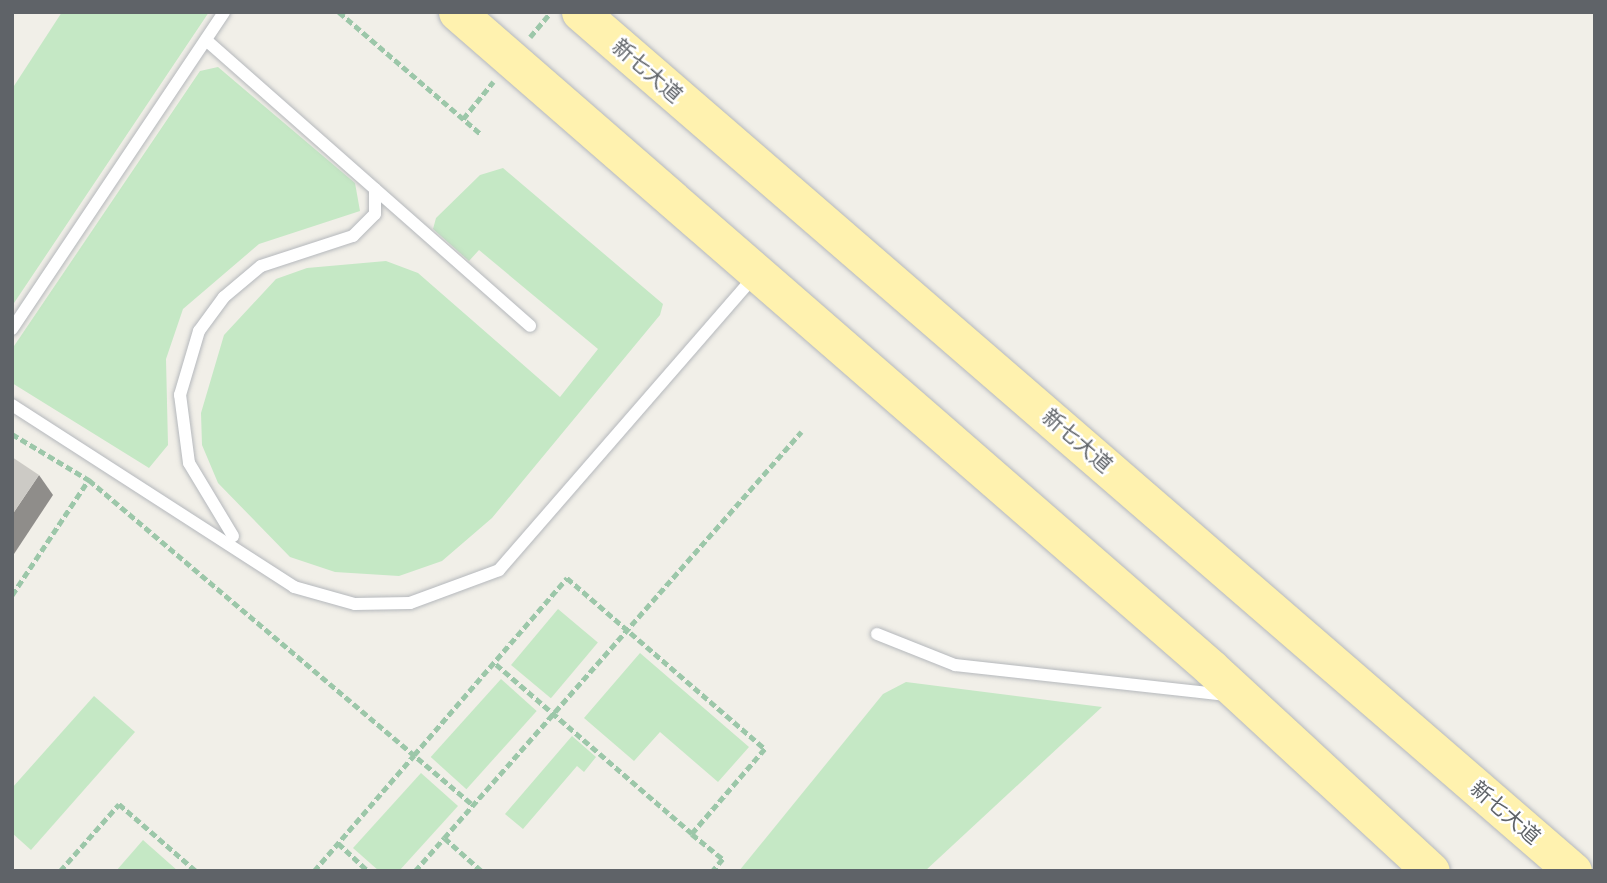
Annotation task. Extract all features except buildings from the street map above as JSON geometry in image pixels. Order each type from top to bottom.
[{"type":"main road","points":[[457,12],[1242,697],[1431,871]]},
{"type":"main road","name":"新七大道","points":[[580,12],[1573,871]]},
{"type":"lane","points":[[12,329],[224,12]]},
{"type":"lane","points":[[206,40],[530,326]]},
{"type":"lane","points":[[259,562],[224,528],[189,463],[180,395],[199,331],[224,297],[261,266],[353,236],[375,214],[375,189]]},
{"type":"lane","points":[[12,405],[294,587],[355,604],[410,603],[499,570],[757,273]]},
{"type":"lane","points":[[877,634],[955,665],[1242,697]]},
{"type":"path","points":[[339,12],[481,134]]},
{"type":"path","points":[[415,871],[801,432]]},
{"type":"path","points":[[12,434],[89,480],[473,805]]},
{"type":"path","points":[[12,594],[94,472]]},
{"type":"path","points":[[314,871],[566,578],[765,749],[692,834]]},
{"type":"path","points":[[494,663],[723,859],[713,871]]},
{"type":"path","points":[[60,871],[119,804],[195,871]]},
{"type":"path","points":[[444,838],[481,871]]},
{"type":"path","points":[[338,844],[368,871]]},
{"type":"green space","points":[[62,12],[209,12],[12,306],[12,89]]},
{"type":"green space","points":[[218,67],[355,183],[360,211],[259,244],[183,309],[166,359],[168,445],[149,468],[12,383],[12,349],[200,71]]},
{"type":"green space","points":[[503,168],[663,304],[660,315],[492,518],[442,561],[399,576],[335,572],[290,557],[218,483],[202,445],[201,413],[224,335],[276,279],[307,268],[386,261],[418,273],[560,397],[598,349],[479,250],[469,261],[433,229],[436,218],[480,175]]},
{"type":"green space","points":[[558,609],[598,642],[551,698],[511,665]]},
{"type":"green space","points":[[640,653],[749,747],[718,782],[660,732],[634,761],[584,718]]},
{"type":"green space","points":[[501,679],[537,711],[466,789],[431,757]]},
{"type":"green space","points":[[906,682],[1102,707],[925,871],[739,871],[883,694]]},
{"type":"green space","points":[[94,696],[135,732],[31,850],[12,833],[12,788]]},
{"type":"green space","points":[[572,736],[596,757],[584,772],[577,766],[523,829],[505,814]]},
{"type":"green space","points":[[421,773],[458,806],[399,871],[379,871],[353,848]]},
{"type":"green space","points":[[143,840],[178,871],[116,871]]}]
